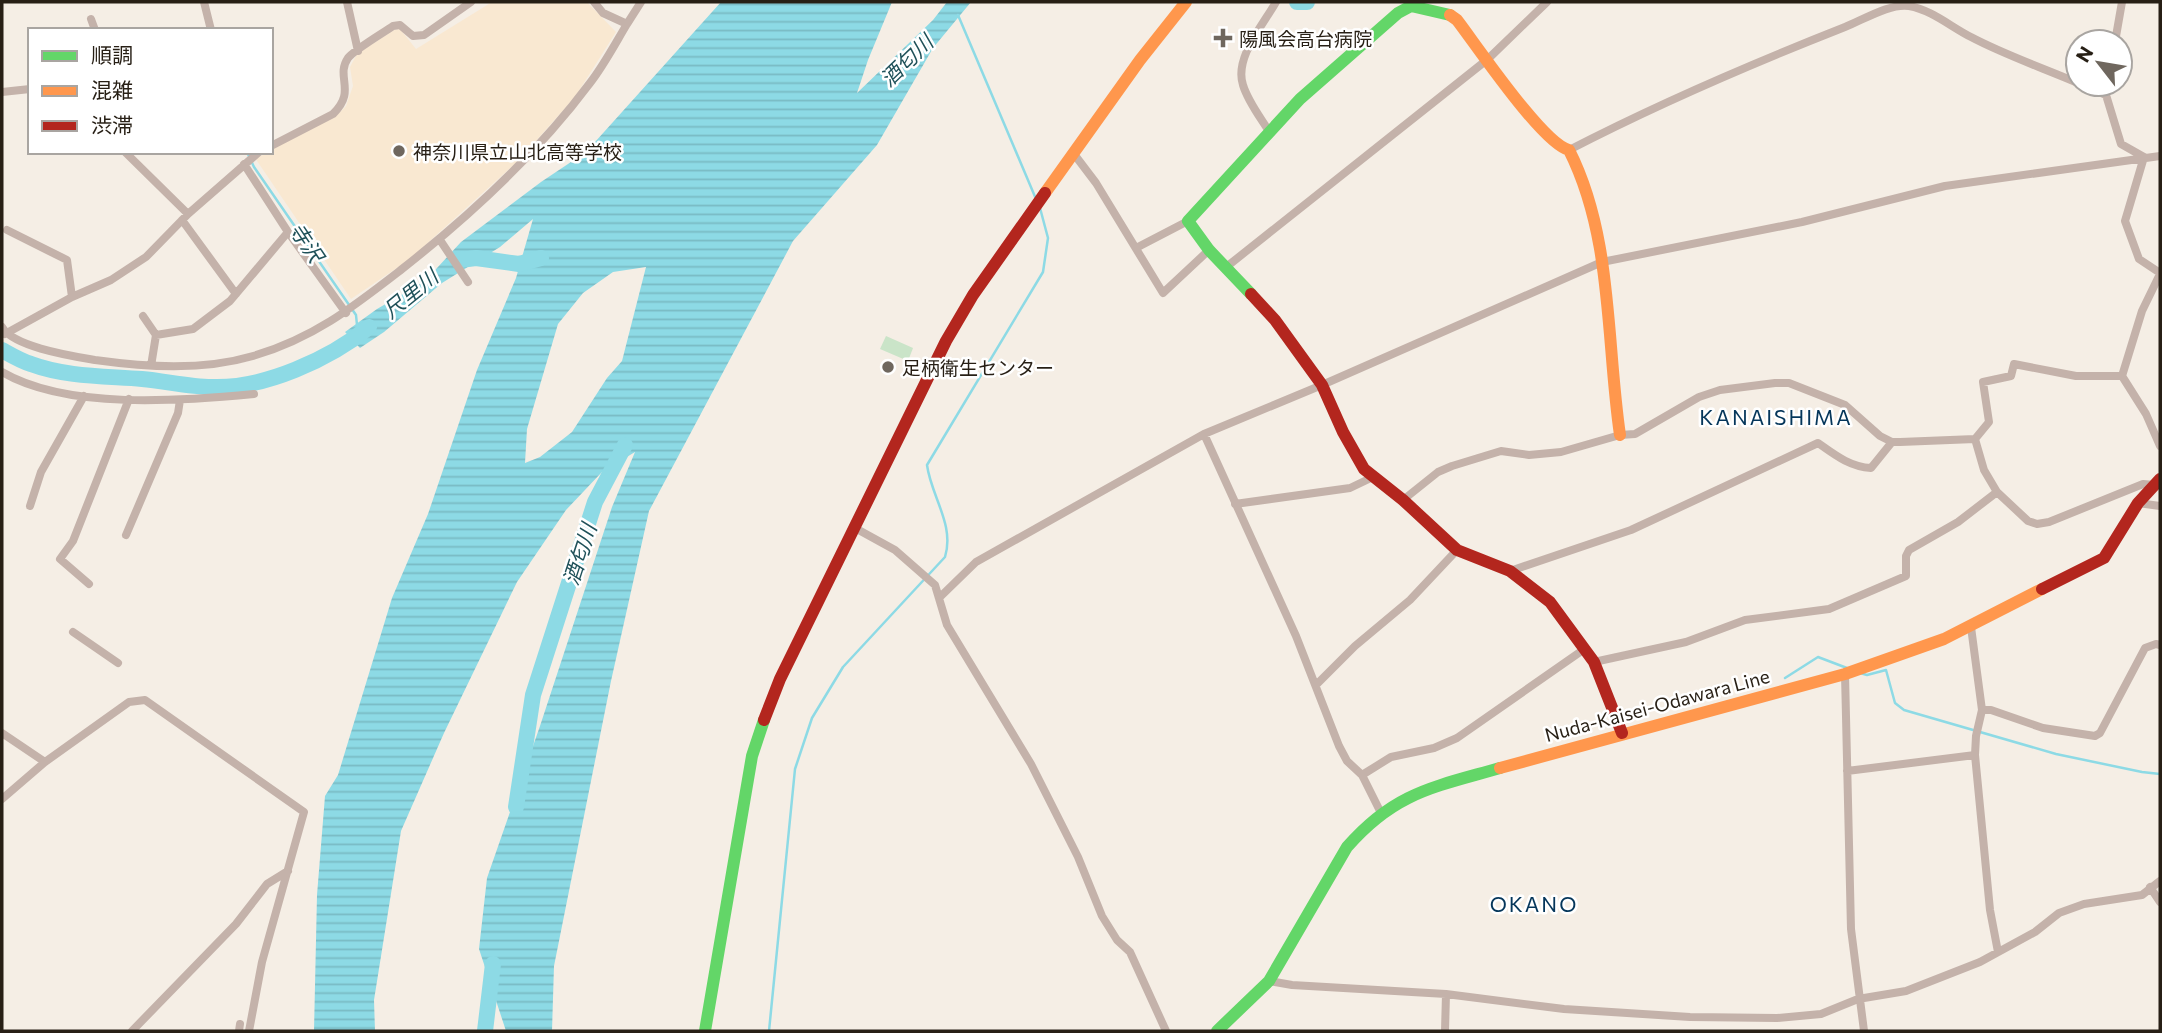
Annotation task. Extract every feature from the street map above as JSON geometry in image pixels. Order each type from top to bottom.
[{"type":"street","points":[[204,2],[210,28]]},
{"type":"street","points":[[347,2],[358,51]]},
{"type":"street","points":[[273,145],[333,114],[341,107],[346,94],[344,68],[349,56],[393,26],[400,25],[414,36],[424,35],[471,2]]},
{"type":"street","points":[[594,2],[603,13],[627,24]]},
{"type":"street","points":[[3,331],[32,346],[77,357],[151,366],[210,364],[250,357],[293,342],[346,313],[440,240],[506,178],[550,134],[593,80],[641,2]]},
{"type":"street","points":[[705,1031],[752,756],[780,679],[946,341],[973,295],[1073,153],[1186,2]]},
{"type":"street","points":[[1270,133],[1243,86],[1240,70],[1246,53],[1276,2]]},
{"type":"street","points":[[1225,268],[1488,59],[1547,2]]},
{"type":"street","points":[[2117,28],[2122,2]]},
{"type":"street","points":[[1136,248],[1188,221],[1300,99],[1398,13],[1411,6],[1452,16],[1530,115],[1561,148],[1569,150],[1645,112],[1874,15],[1891,4],[1926,11],[1973,38],[2064,77]]},
{"type":"street","points":[[91,19],[94,28]]},
{"type":"street","points":[[2,92],[28,89]]},
{"type":"street","points":[[2107,98],[2121,144],[2144,157]]},
{"type":"street","points":[[1569,150],[1581,171],[1590,196],[1602,262],[1620,435]]},
{"type":"street","points":[[1073,153],[1096,183],[1163,293],[1209,250]]},
{"type":"street","points":[[127,154],[185,217],[236,294]]},
{"type":"street","points":[[3,331],[111,280],[146,257],[185,217],[255,154]]},
{"type":"street","points":[[939,598],[976,562],[1204,434],[1602,262],[1802,222],[1945,186],[2160,156]]},
{"type":"street","points":[[2144,157],[2125,220],[2138,258],[2160,274],[2142,311],[2122,376],[2146,414],[2160,446]]},
{"type":"street","points":[[244,164],[288,232],[346,313]]},
{"type":"street","points":[[1188,221],[1209,250],[1275,320],[1322,385],[1354,455],[1373,477],[1403,500],[1457,550],[1510,571],[1550,602],[1594,662],[1622,733]]},
{"type":"street","points":[[8,230],[67,260],[72,297]]},
{"type":"street","points":[[156,335],[193,328],[236,294],[288,232]]},
{"type":"street","points":[[440,240],[468,282]]},
{"type":"street","points":[[143,316],[156,335],[151,366]]},
{"type":"street","points":[[1403,500],[1437,472],[1477,458],[1501,451],[1529,455],[1561,452],[1620,435],[1635,434],[1699,397],[1720,390],[1789,383],[1845,405],[1880,436],[1892,442],[1975,439],[1989,422],[1983,382],[2011,376],[2014,363],[2076,376],[2122,376]]},
{"type":"street","points":[[2,372],[38,386],[84,396],[180,400],[254,394]]},
{"type":"street","points":[[30,506],[41,472],[84,396]]},
{"type":"street","points":[[89,584],[60,559],[73,541],[129,398]]},
{"type":"street","points":[[126,535],[178,413],[180,400]]},
{"type":"street","points":[[1204,434],[1296,636],[1346,761],[1362,775],[1381,813]]},
{"type":"street","points":[[1975,439],[1984,470],[1997,492],[2028,521],[2037,524],[2049,522],[2143,484],[2157,482]]},
{"type":"street","points":[[1510,571],[1631,530],[1818,443],[1843,461],[1871,468],[1892,442]]},
{"type":"street","points":[[1235,504],[1350,488],[1373,477]]},
{"type":"street","name":"Nuda-Kaisei-Odawara Line","points":[[1217,1031],[1269,981],[1347,847],[1362,829],[1398,801],[1422,790],[1622,733],[1847,674],[1971,627],[2104,558],[2138,503],[2157,482]]},
{"type":"street","points":[[1594,662],[1686,642],[1745,620],[1829,609],[1851,600],[1906,576],[1906,556],[1909,550],[1958,522],[1997,492]]},
{"type":"street","points":[[2138,503],[2160,506]]},
{"type":"street","points":[[855,528],[895,550],[935,585],[947,625],[1031,764],[1102,916],[1117,940],[1130,953],[1166,1031]]},
{"type":"street","points":[[1316,685],[1355,646],[1410,600],[1457,550]]},
{"type":"street","points":[[1971,627],[1982,710],[1975,755],[1990,910],[1998,952]]},
{"type":"street","points":[[73,632],[118,663]]},
{"type":"street","points":[[1982,710],[1991,710],[2043,727],[2095,736],[2100,733],[2145,648],[2160,645]]},
{"type":"street","points":[[1362,775],[1391,757],[1434,748],[1457,738],[1583,650]]},
{"type":"street","points":[[1847,674],[1851,929],[1864,1031]]},
{"type":"street","points":[[2,799],[45,762],[129,702],[145,700],[304,812],[262,962],[249,1031]]},
{"type":"street","points":[[2,733],[45,762]]},
{"type":"street","points":[[1847,771],[1975,755]]},
{"type":"street","points":[[132,1031],[236,924],[267,884],[288,871]]},
{"type":"street","points":[[1269,981],[1292,985],[1446,994],[1564,1009],[1690,1017],[1777,1018],[1821,1014],[1858,999],[1906,991],[1980,962],[2035,932],[2059,913],[2084,904],[2142,895],[2160,881]]},
{"type":"street","points":[[2150,887],[2160,902]]},
{"type":"street","points":[[1445,1031],[1446,994]]},
{"type":"shaded area","name":"神奈川県立山北高等学校","points":[[492,2],[587,2],[616,32],[575,97],[517,162],[410,259],[351,299],[255,158],[273,154],[273,149],[339,113],[346,106],[353,86],[350,67],[357,54],[394,30],[400,29],[416,49]]},
{"type":"green space","points":[[886,336],[913,348],[908,361],[880,349]]},
{"type":"water","points":[[721,2],[892,2],[857,93],[933,20],[947,2],[971,2],[933,48],[877,145],[793,241],[649,511],[611,681],[554,966],[552,1031],[506,1031],[479,949],[487,878],[612,507],[635,452],[602,472],[566,510],[517,582],[444,733],[401,831],[374,1000],[375,1031],[314,1031],[317,895],[325,796],[338,775],[392,598],[428,514],[477,370],[516,278],[533,219],[500,247],[442,283],[384,332],[360,348],[345,332],[377,309],[425,281],[461,242],[586,152]],"holes":[[[646,267],[622,361],[607,378],[572,432],[540,457],[525,463],[527,429],[558,324],[583,293],[613,272]]]},
{"type":"waterway","points":[[1297,2],[1307,2]]},
{"type":"waterway","points":[[958,15],[1036,199]]},
{"type":"waterway","name":"寺沢","points":[[248,154],[254,167],[356,315],[357,325]]},
{"type":"waterway","points":[[769,1031],[795,769],[812,718],[843,667],[945,557],[945,522],[927,465],[1043,272],[1048,238],[1040,208]]},
{"type":"waterway","name":"尺里川","points":[[460,260],[476,258],[519,264],[541,258]]},
{"type":"waterway","name":"尺里川","points":[[2,350],[27,363],[72,374],[203,387],[232,386],[274,377],[316,361],[369,327]]},
{"type":"waterway","name":"酒匂川","points":[[516,807],[533,695],[595,502],[625,445]]},
{"type":"waterway","points":[[1785,678],[1818,657],[1847,668]]},
{"type":"waterway","points":[[1860,673],[1867,675],[1886,670],[1895,703],[1904,710],[2056,754],[2160,774]]},
{"type":"waterway","name":"酒匂川","points":[[485,1031],[493,964]]},
{"type":"traffic: fast","points":[[1251,294],[1209,250],[1188,221],[1300,99],[1398,13],[1411,6],[1450,15]]},
{"type":"traffic: fast","points":[[705,1031],[752,756],[764,720]]},
{"type":"traffic: fast","points":[[1217,1031],[1269,981],[1347,847],[1365,829],[1382,814],[1417,794],[1500,768]]},
{"type":"traffic: slow","points":[[1045,193],[1140,60],[1186,2]]},
{"type":"traffic: slow","points":[[1450,15],[1457,20],[1527,113],[1543,131],[1569,150],[1583,183],[1601,253],[1620,435]]},
{"type":"traffic: slow","points":[[1500,768],[1845,674],[1944,639],[2042,589]]},
{"type":"traffic: jam","points":[[764,720],[780,679],[946,341],[973,295],[1045,193]]},
{"type":"traffic: jam","points":[[1251,294],[1275,320],[1322,385],[1343,432],[1364,469],[1403,500],[1457,550],[1510,571],[1550,602],[1594,662],[1622,733]]},
{"type":"traffic: jam","points":[[2042,589],[2104,558],[2138,503],[2160,479]]},
{"type":"place","name":"陽風会高台病院","points":[[1223,38]]},
{"type":"place","name":"神奈川県立山北高等学校","points":[[399,151]]},
{"type":"place","name":"足柄衛生センター","points":[[888,367]]},
{"type":"district","name":"KANAISHIMA","points":[[1776,416]]},
{"type":"district","name":"OKANO","points":[[1534,903]]}]
